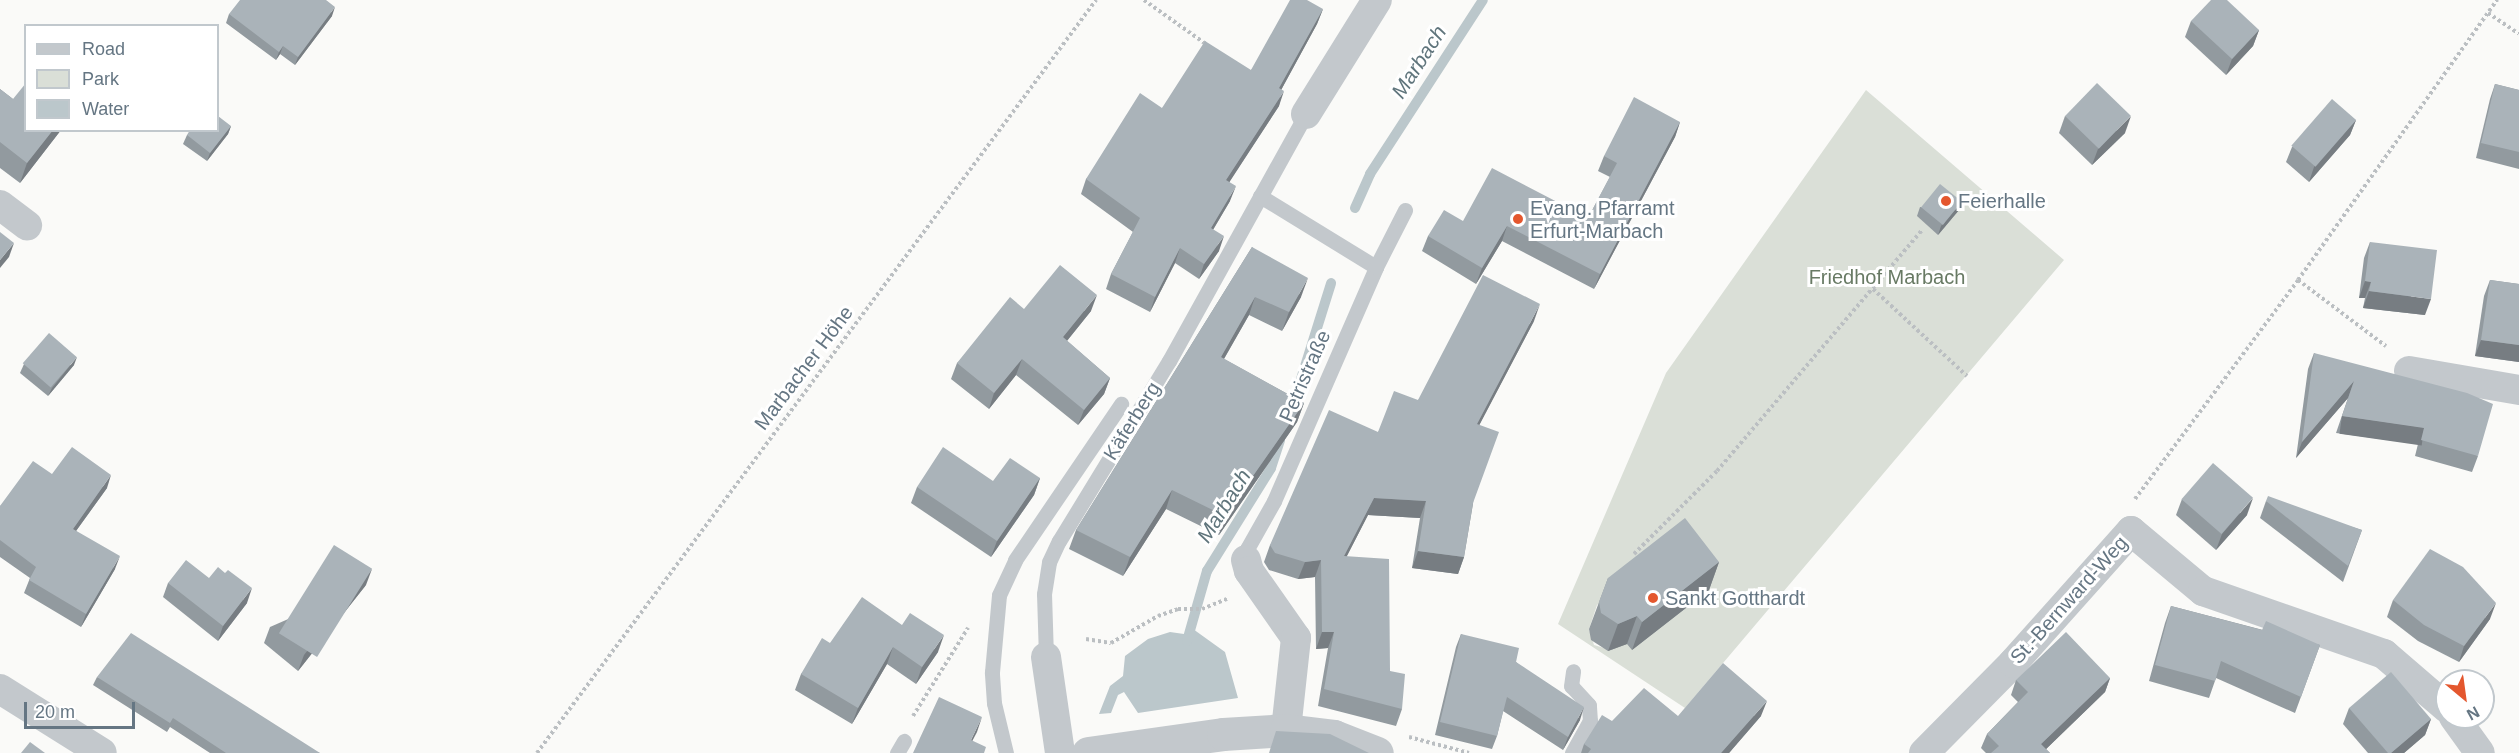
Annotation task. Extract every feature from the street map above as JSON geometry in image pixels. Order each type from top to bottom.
[{"type":"street","name":"Käferberg","points":[[1306,114],[1377,0]]},
{"type":"street","points":[[0,205],[27,225]]},
{"type":"street","points":[[2409,371],[2519,390]]},
{"type":"street","name":"St.-Bernward-Weg","points":[[1924,753],[2013,663],[2131,531],[2203,591],[2384,654],[2435,698]]},
{"type":"street","points":[[1246,560],[1249,571],[1296,638],[1286,730]]},
{"type":"street","points":[[1046,657],[1060,753]]},
{"type":"street","points":[[5,702],[102,753]]},
{"type":"street","points":[[2463,729],[2480,753]]},
{"type":"street","points":[[1088,753],[1224,743],[1286,730],[1334,736],[1377,753]]},
{"type":"lane","name":"Käferberg","points":[[1046,657],[1044,594],[1049,562],[1169,362],[1306,114]]},
{"type":"lane","points":[[1260,196],[1376,267]]},
{"type":"lane","name":"Petristraße","points":[[1246,560],[1247,549],[1274,501],[1376,267],[1405,210]]},
{"type":"lane","name":"Käferberg","points":[[1006,753],[994,703],[992,672],[999,595],[1015,560],[1121,404]]},
{"type":"lane","points":[[1572,753],[1590,721],[1588,705],[1571,686],[1573,671]]},
{"type":"path","name":"Marbacher Höhe","points":[[537,753],[1096,0]]},
{"type":"path","points":[[1144,0],[1211,47]]},
{"type":"path","points":[[2131,531],[2135,495],[2298,280],[2497,0]]},
{"type":"path","points":[[2488,13],[2519,34]]},
{"type":"path","points":[[1634,554],[1717,471],[1922,230]]},
{"type":"path","points":[[2298,280],[2407,362],[2409,371]]},
{"type":"path","points":[[1872,289],[1967,376]]},
{"type":"path","points":[[901,747],[904,730],[967,628],[999,595]]},
{"type":"path","points":[[1086,639],[1111,643],[1158,616],[1178,609],[1203,609]]},
{"type":"path","points":[[1441,745],[1469,753]]},
{"type":"green space","name":"Friedhof Marbach","points":[[1866,90],[2064,260],[1685,708],[1558,624],[1666,373]],"holes":[[[1675,546],[1611,650],[1594,645],[1589,629],[1597,605]]]},
{"type":"water","points":[[1193,629],[1225,652],[1238,698],[1138,713],[1124,692],[1118,695],[1111,713],[1099,714],[1110,686],[1123,676],[1125,656],[1148,639],[1170,632],[1184,634]]},
{"type":"building","points":[[240,0],[326,0],[335,7],[298,57],[283,46],[279,52],[229,14]]},
{"type":"building","points":[[1290,0],[1307,0],[1323,9],[1279,88],[1284,91],[1226,180],[1236,186],[1211,228],[1224,236],[1204,264],[1180,248],[1155,297],[1111,274],[1140,218],[1086,179],[1140,93],[1162,108],[1205,41],[1251,70]]},
{"type":"building","points":[[2211,0],[2227,0],[2259,30],[2232,59],[2191,21]]},
{"type":"building","points":[[2097,83],[2131,116],[2099,149],[2065,116]]},
{"type":"building","points":[[2495,84],[2519,90],[2519,152],[2481,143]]},
{"type":"building","points":[[24,85],[24,132],[51,132],[27,163],[0,142],[0,89],[13,99]]},
{"type":"building","points":[[1634,97],[1680,122],[1600,274],[1507,226],[1482,268],[1428,236],[1444,210],[1463,221],[1492,168],[1588,218],[1617,163],[1604,156]]},
{"type":"building","points":[[2332,99],[2356,120],[2315,167],[2291,146]]},
{"type":"building","points":[[219,117],[231,126],[210,153],[187,135],[189,132],[219,132]]},
{"type":"building","points":[[1940,184],[1962,202],[1943,225],[1921,207]]},
{"type":"building","points":[[0,232],[14,243],[0,260]]},
{"type":"building","points":[[2370,242],[2437,250],[2431,299],[2369,291],[2371,282],[2365,281]]},
{"type":"building","points":[[1252,247],[1308,278],[1289,312],[1255,297],[1221,357],[1304,403],[1225,516],[1172,490],[1130,557],[1076,530]]},
{"type":"building","points":[[1060,265],[1097,295],[1063,337],[1110,378],[1084,410],[1022,359],[994,393],[957,363],[1010,297],[1024,309]]},
{"type":"building","points":[[1483,275],[1540,304],[1477,424],[1499,432],[1473,503],[1464,557],[1418,551],[1426,501],[1374,498],[1344,556],[1389,559],[1390,671],[1405,674],[1402,709],[1324,689],[1334,632],[1322,632],[1321,560],[1305,562],[1275,553],[1270,545],[1329,410],[1378,432],[1394,391],[1418,400]]},
{"type":"building","points":[[2490,280],[2519,284],[2519,345],[2481,340]]},
{"type":"building","points":[[49,333],[77,357],[51,387],[23,363]]},
{"type":"building","points":[[2314,353],[2467,393],[2493,404],[2478,456],[2421,440],[2424,428],[2342,416],[2354,381],[2302,442]]},
{"type":"building","points":[[72,447],[111,475],[73,529],[120,556],[86,614],[29,580],[36,567],[0,540],[0,506],[33,461],[52,474]]},
{"type":"building","points":[[943,447],[993,481],[1010,458],[1040,478],[997,541],[917,487]]},
{"type":"building","points":[[2213,463],[2253,498],[2222,534],[2182,499]]},
{"type":"building","points":[[2268,496],[2362,530],[2348,566],[2266,501]]},
{"type":"building","points":[[1685,518],[1719,562],[1642,622],[1637,616],[1618,624],[1601,613],[1599,602],[1608,578]]},
{"type":"building","points":[[334,545],[372,569],[317,657],[279,633]]},
{"type":"building","points":[[2430,549],[2463,567],[2496,603],[2464,646],[2424,625],[2393,600]]},
{"type":"building","points":[[186,560],[209,578],[218,567],[225,573],[228,570],[252,588],[223,626],[168,583]]},
{"type":"building","points":[[862,597],[902,625],[910,613],[944,635],[922,667],[893,647],[858,708],[801,674],[822,638],[830,643]]},
{"type":"building","points":[[2171,606],[2262,630],[2266,621],[2320,645],[2301,697],[2221,661],[2215,681],[2155,665]]},
{"type":"building","points":[[2066,632],[2110,678],[2041,744],[2050,753],[1991,753],[1999,746],[1987,734],[2028,692],[2016,680]]},
{"type":"building","points":[[131,633],[320,753],[226,753],[173,718],[170,723],[97,677]]},
{"type":"building","points":[[1461,634],[1519,648],[1516,662],[1584,707],[1568,737],[1507,697],[1497,736],[1440,722]]},
{"type":"building","points":[[1723,663],[1767,701],[1721,753],[1588,753],[1591,749],[1584,744],[1602,715],[1612,721],[1644,688],[1678,716]]},
{"type":"building","points":[[2391,672],[2431,719],[2391,753],[2388,753],[2349,708]]},
{"type":"building","points":[[939,697],[982,717],[971,740],[986,747],[984,753],[913,753]]},
{"type":"building","points":[[1276,731],[1330,734],[1369,753],[1269,753]]},
{"type":"building","points":[[30,742],[45,753],[21,753]]},
{"type":"waterway","name":"Marbach","points":[[1355,208],[1370,174],[1483,0]]},
{"type":"waterway","name":"Marbach","points":[[1291,411],[1331,283]]},
{"type":"waterway","name":"Marbach","points":[[1187,641],[1207,571],[1271,468],[1280,440]]},
{"type":"place","name":"Feierhalle","points":[[1946,201]]},
{"type":"place","name":"Evang. Pfarramt Erfurt-Marbach","points":[[1518,219]]},
{"type":"place","name":"Sankt Gotthardt","points":[[1653,598]]}]
